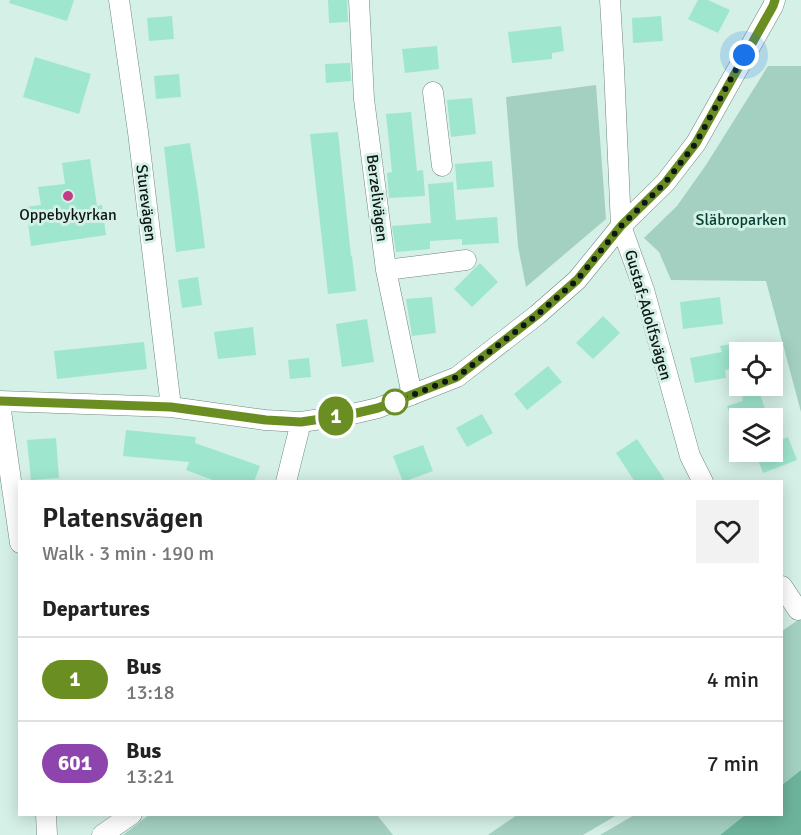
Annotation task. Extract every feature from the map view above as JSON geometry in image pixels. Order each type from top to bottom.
[{"type":"street","name":"Sturevägen","points":[[119,0],[138,132],[171,407]]},
{"type":"street","name":"Berzelivägen","points":[[359,0],[364,99],[386,270],[412,395]]},
{"type":"street","name":"Gustaf-Adolfsvägen","points":[[609,0],[621,226],[644,290],[690,456],[702,480]]},
{"type":"street","points":[[18,529],[0,403],[171,407],[266,420],[301,422],[378,408],[457,377],[537,315],[577,280],[621,226],[665,183],[696,143],[775,0]]},
{"type":"street","points":[[433,92],[442,166]]},
{"type":"street","points":[[386,270],[466,260]]},
{"type":"street","points":[[286,480],[301,422]]},
{"type":"street","points":[[783,588],[798,610]]},
{"type":"street","points":[[46,816],[47,835]]},
{"type":"street","points":[[102,835],[129,816]]},
{"type":"green space","name":"Släbroparken","points":[[768,66],[801,66],[801,412],[766,281],[671,280],[659,252],[644,238],[677,206],[706,165]]},
{"type":"green space","points":[[596,85],[606,219],[526,287],[518,246],[506,97]]},
{"type":"green space","points":[[801,618],[801,770],[783,784],[783,630]]},
{"type":"green space","points":[[147,816],[378,816],[393,835],[123,835]]},
{"type":"green space","points":[[516,816],[615,816],[583,835],[488,835]]},
{"type":"green space","points":[[633,816],[744,816],[720,835],[600,835]]},
{"type":"shaded area","points":[[801,770],[801,835],[720,835],[744,816],[783,816],[783,784]]},
{"type":"building","points":[[10,0],[74,0],[67,21],[9,3]]},
{"type":"building","points":[[328,0],[347,0],[348,22],[329,23]]},
{"type":"building","points":[[698,0],[708,0],[730,10],[718,33],[688,19]]},
{"type":"building","points":[[172,16],[174,39],[149,41],[147,18]]},
{"type":"building","points":[[661,16],[663,41],[633,43],[632,18]]},
{"type":"building","points":[[561,26],[564,51],[552,53],[552,59],[512,63],[508,32]]},
{"type":"building","points":[[437,46],[439,69],[405,73],[402,49]]},
{"type":"building","points":[[35,57],[91,74],[79,114],[23,97]]},
{"type":"building","points":[[350,63],[351,81],[326,83],[325,64]]},
{"type":"building","points":[[179,74],[181,97],[156,99],[154,76]]},
{"type":"building","points":[[472,98],[476,134],[451,137],[447,100]]},
{"type":"building","points":[[411,112],[417,171],[423,170],[425,196],[389,198],[387,173],[392,172],[386,114]]},
{"type":"building","points":[[338,132],[356,291],[328,294],[310,134]]},
{"type":"building","points":[[190,143],[205,248],[176,252],[164,147]]},
{"type":"building","name":"Oppebykyrkan","points":[[90,159],[97,206],[102,205],[106,235],[31,246],[26,207],[41,205],[38,187],[65,184],[62,163]]},
{"type":"building","points":[[492,161],[494,187],[457,190],[455,164]]},
{"type":"building","points":[[453,182],[456,220],[497,217],[499,243],[462,245],[462,239],[430,241],[430,249],[396,252],[392,226],[431,223],[428,184]]},
{"type":"building","points":[[480,263],[498,282],[472,307],[454,289]]},
{"type":"building","points":[[198,277],[202,305],[182,308],[178,280]]},
{"type":"building","points":[[432,297],[436,333],[412,336],[406,299]]},
{"type":"building","points":[[720,297],[723,324],[683,329],[680,302]]},
{"type":"building","points":[[603,316],[620,333],[593,359],[576,343]]},
{"type":"building","points":[[367,319],[374,362],[342,367],[336,324]]},
{"type":"building","points":[[253,327],[256,355],[218,359],[214,332]]},
{"type":"building","points":[[144,342],[147,369],[57,379],[54,351]]},
{"type":"building","points":[[729,344],[729,369],[725,370],[726,378],[695,383],[690,358],[722,352],[720,346]]},
{"type":"building","points":[[309,358],[311,377],[290,379],[288,360]]},
{"type":"building","points":[[548,366],[562,382],[527,410],[514,394]]},
{"type":"building","points":[[761,396],[765,408],[729,408],[729,412],[727,406],[743,401],[742,397]]},
{"type":"building","points":[[482,414],[493,433],[467,447],[456,428]]},
{"type":"building","points":[[126,430],[196,437],[195,443],[260,466],[255,480],[213,480],[186,470],[189,462],[123,456]]},
{"type":"building","points":[[788,437],[797,460],[763,473],[759,462],[783,462],[783,439]]},
{"type":"building","points":[[56,438],[59,478],[31,480],[27,440]]},
{"type":"building","points":[[637,439],[665,480],[634,480],[616,453]]},
{"type":"building","points":[[423,445],[433,471],[402,480],[393,456]]},
{"type":"bus line","name":"1","points":[[0,401],[171,407],[266,420],[301,422],[378,408],[457,377],[537,315],[577,280],[621,226],[665,183],[696,143],[775,0]]},
{"type":"place","name":"Oppebykyrkan","points":[[68,196]]},
{"type":"route","points":[[395,402],[457,377],[537,315],[577,280],[621,226],[665,183],[696,143],[744,55]]}]
